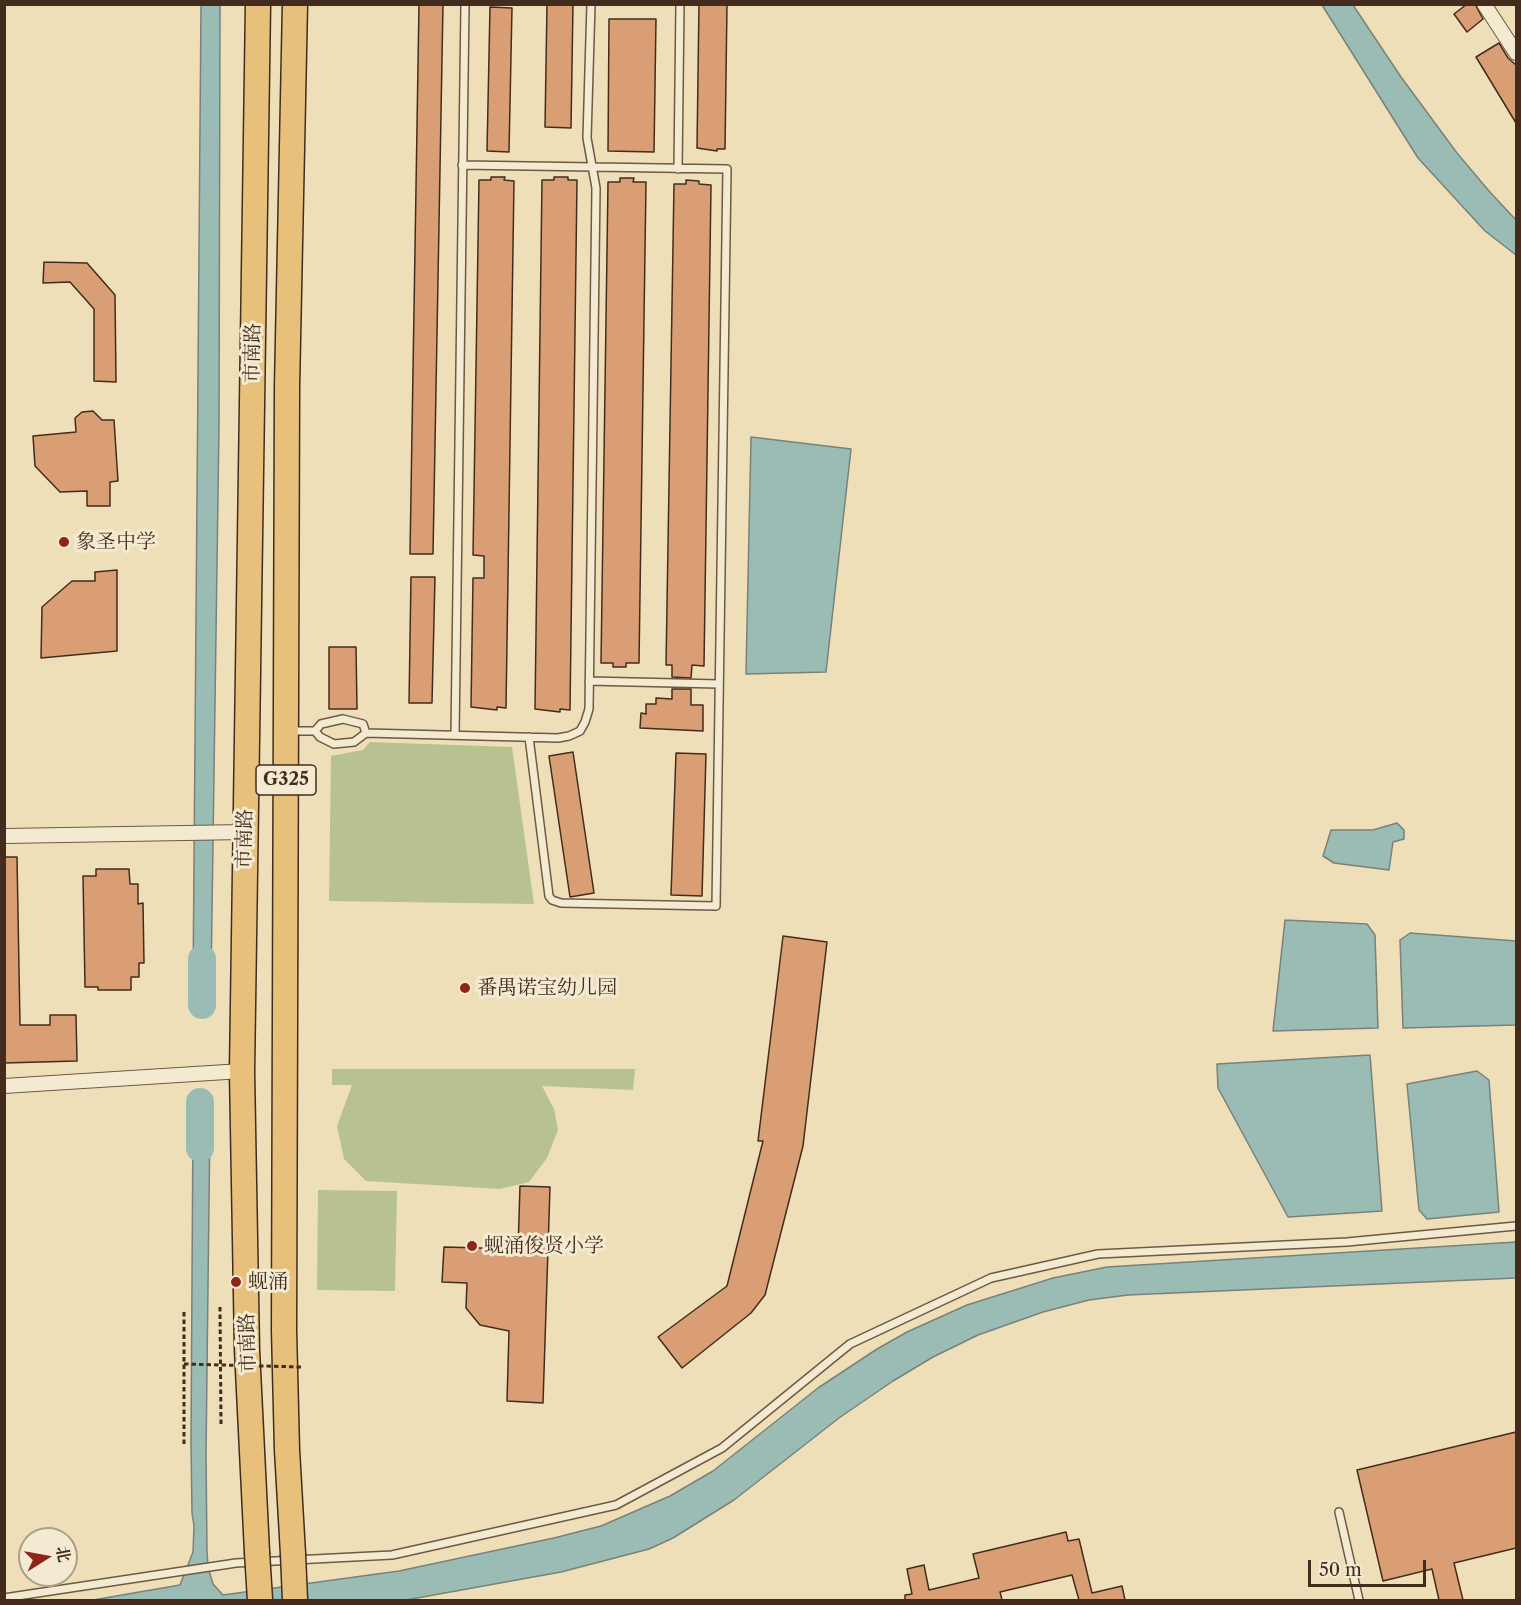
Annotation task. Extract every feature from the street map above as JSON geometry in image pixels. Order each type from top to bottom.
[{"type":"highway","name":"市南路","points":[[258,4],[242,1071],[248,1350],[260,1600]]},
{"type":"highway","name":"市南路","points":[[295,4],[287,387],[284,1330],[288,1473],[295,1600]]},
{"type":"street","points":[[1484,4],[1516,53]]},
{"type":"street","points":[[4,836],[245,832]]},
{"type":"street","points":[[4,1086],[242,1071]]},
{"type":"lane","points":[[455,735],[465,4]]},
{"type":"lane","points":[[315,731],[320,737],[334,744],[354,742],[366,733],[558,738],[580,731],[589,709],[596,188],[587,138],[591,4]]},
{"type":"lane","points":[[678,169],[680,4]]},
{"type":"lane","points":[[462,165],[727,170],[716,906],[561,903],[552,900],[549,896],[530,737]]},
{"type":"lane","points":[[589,681],[719,684]]},
{"type":"lane","points":[[286,731],[315,731],[321,724],[343,719],[363,724],[366,733]]},
{"type":"lane","points":[[4,1598],[236,1563],[392,1555],[616,1505],[722,1448],[850,1344],[991,1278],[1098,1254],[1347,1242],[1516,1226]]},
{"type":"lane","points":[[1340,1512],[1359,1600]]},
{"type":"path","points":[[220,1307],[221,1425]]},
{"type":"path","points":[[184,1309],[184,1444]]},
{"type":"path","points":[[184,1364],[301,1367]]},
{"type":"green space","points":[[370,742],[512,747],[534,904],[329,901],[331,756],[363,750]]},
{"type":"green space","points":[[332,1069],[635,1069],[633,1090],[542,1086],[554,1109],[558,1130],[547,1158],[529,1182],[500,1189],[366,1181],[344,1159],[337,1126],[352,1085],[332,1085]]},
{"type":"green space","points":[[318,1190],[397,1191],[395,1291],[317,1290]]},
{"type":"water","points":[[220,4],[219,425],[211,982],[202,996],[193,986],[201,5]]},
{"type":"water","points":[[1322,5],[1353,5],[1401,77],[1457,153],[1516,220],[1516,255],[1485,231],[1418,158]]},
{"type":"water","points":[[751,437],[851,449],[826,672],[746,674]]},
{"type":"water","points":[[1397,823],[1404,830],[1404,839],[1393,842],[1389,870],[1334,863],[1323,856],[1331,830],[1373,830]]},
{"type":"water","points":[[1285,920],[1367,924],[1375,935],[1378,1028],[1273,1031]]},
{"type":"water","points":[[1410,933],[1516,941],[1516,1025],[1403,1028],[1400,940]]},
{"type":"water","points":[[1370,1055],[1382,1211],[1288,1217],[1218,1088],[1217,1064]]},
{"type":"water","points":[[1477,1071],[1489,1080],[1499,1212],[1427,1219],[1419,1210],[1407,1084]]},
{"type":"water","points":[[200,1110],[210,1119],[207,1551],[208,1567],[213,1584],[223,1595],[399,1571],[601,1526],[670,1496],[713,1471],[818,1388],[907,1332],[967,1305],[1053,1278],[1107,1267],[1516,1242],[1516,1278],[1128,1295],[1089,1300],[1043,1312],[978,1335],[933,1357],[893,1381],[839,1418],[734,1500],[673,1538],[649,1549],[561,1572],[406,1600],[93,1600],[180,1585],[193,1552],[191,1444],[193,1118]]},
{"type":"building","points":[[419,4],[443,4],[433,554],[410,554]]},
{"type":"building","points":[[547,4],[573,4],[571,128],[545,127]]},
{"type":"building","points":[[699,4],[727,4],[725,149],[717,149],[717,151],[697,148]]},
{"type":"building","points":[[1467,4],[1475,4],[1483,19],[1467,32],[1454,14]]},
{"type":"building","points":[[490,7],[512,8],[509,152],[487,151]]},
{"type":"building","points":[[609,19],[656,19],[654,152],[608,151]]},
{"type":"building","points":[[1499,43],[1508,58],[1516,65],[1516,123],[1476,57]]},
{"type":"building","points":[[491,177],[505,177],[504,180],[514,181],[506,708],[497,707],[497,710],[471,707],[473,578],[484,578],[484,556],[473,555],[479,180],[491,180]]},
{"type":"building","points":[[554,177],[568,177],[568,180],[577,180],[570,710],[560,709],[560,712],[535,709],[542,180],[554,180]]},
{"type":"building","points":[[620,178],[634,178],[633,182],[646,182],[639,663],[626,663],[626,667],[613,667],[613,663],[601,663],[608,182],[620,182]]},
{"type":"building","points":[[686,180],[711,185],[704,666],[692,665],[691,678],[672,677],[672,665],[666,665],[674,184],[686,184]]},
{"type":"building","points":[[44,262],[87,263],[115,295],[116,382],[94,381],[94,309],[70,282],[43,283]]},
{"type":"building","points":[[93,411],[102,420],[114,420],[118,481],[110,482],[110,506],[87,506],[87,491],[60,492],[35,466],[33,436],[76,432],[75,418],[82,412]]},
{"type":"building","points":[[117,570],[117,651],[41,658],[42,607],[72,581],[95,581],[95,572]]},
{"type":"building","points":[[411,577],[435,577],[432,703],[409,703]]},
{"type":"building","points":[[329,647],[356,647],[357,709],[329,709]]},
{"type":"building","points":[[672,689],[691,689],[691,705],[703,705],[703,731],[640,728],[641,713],[646,714],[646,704],[656,704],[656,698],[672,699]]},
{"type":"building","points":[[573,752],[594,893],[570,897],[549,756]]},
{"type":"building","points":[[676,753],[706,754],[702,896],[671,895]]},
{"type":"building","points":[[4,857],[17,857],[20,1025],[50,1025],[50,1015],[76,1015],[77,1061],[4,1063]]},
{"type":"building","points":[[96,869],[129,869],[130,884],[138,884],[138,904],[143,903],[144,963],[139,963],[139,977],[131,977],[131,990],[98,990],[98,987],[85,987],[83,876],[96,876]]},
{"type":"building","points":[[783,936],[827,942],[803,1146],[765,1295],[751,1313],[682,1368],[658,1337],[727,1286],[763,1141],[758,1141]]},
{"type":"building","points":[[520,1186],[550,1187],[543,1403],[507,1401],[509,1331],[480,1325],[466,1308],[467,1283],[442,1282],[444,1247],[518,1249]]},
{"type":"building","points":[[1516,1432],[1516,1548],[1454,1563],[1463,1600],[1439,1600],[1432,1569],[1383,1581],[1357,1470]]},
{"type":"building","points":[[1066,1532],[1068,1541],[1079,1539],[1092,1593],[1122,1586],[1125,1600],[1079,1600],[1072,1575],[1000,1592],[1002,1600],[905,1600],[905,1595],[912,1594],[907,1569],[924,1565],[929,1590],[979,1578],[973,1554]]},
{"type":"waterway","points":[[202,959],[202,1005]]},
{"type":"waterway","points":[[200,1102],[200,1148]]},
{"type":"place","name":"象圣中学","points":[[64,542]]},
{"type":"place","name":"番禺诺宝幼儿园","points":[[465,988]]},
{"type":"place","name":"蚬涌俊贤小学","points":[[472,1246]]},
{"type":"place","name":"蚬涌","points":[[236,1282]]}]
